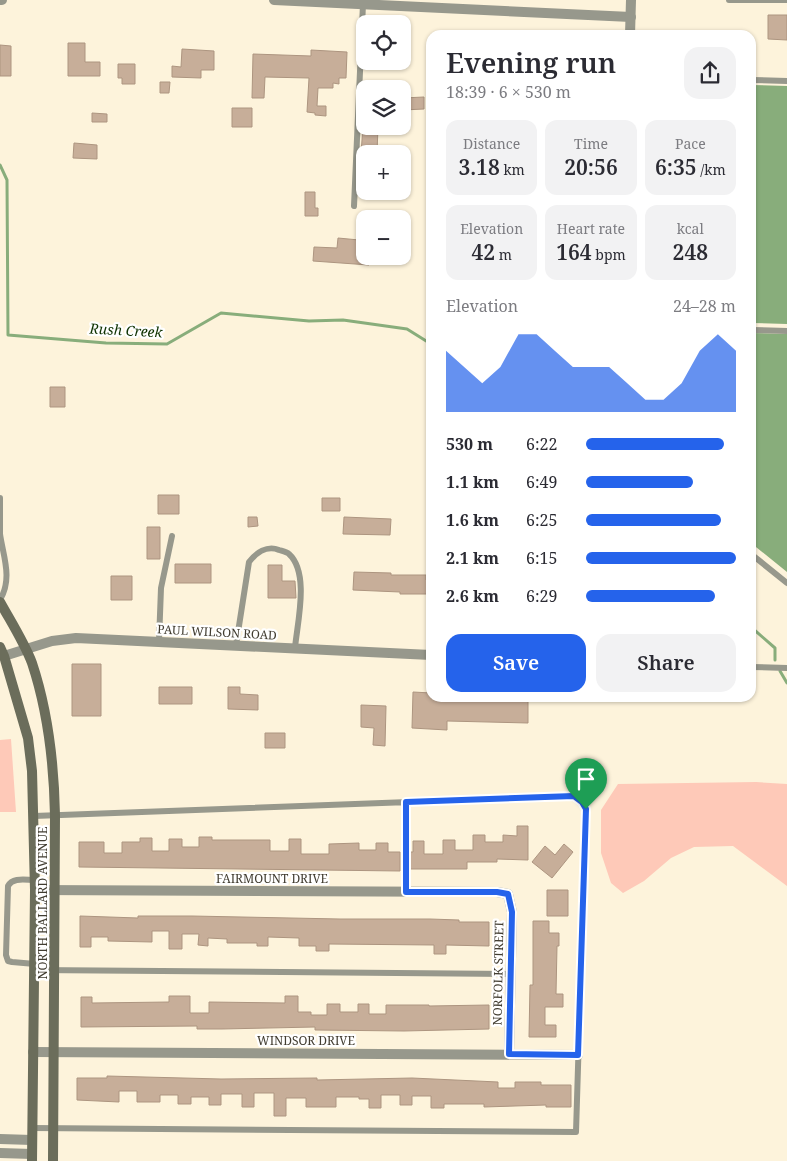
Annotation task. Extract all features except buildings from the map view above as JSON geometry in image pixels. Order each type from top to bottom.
[{"type":"main road","name":"NORTH BALLARD AVENUE","points":[[0,601],[26,648],[32,664],[46,719],[53,778],[55,815],[53,1161]]},
{"type":"main road","name":"NORTH BALLARD AVENUE","points":[[2,652],[28,738],[32,771],[35,885],[32,1157]]},
{"type":"street","points":[[274,0],[631,17]]},
{"type":"street","points":[[630,30],[631,0]]},
{"type":"street","name":"PAUL WILSON ROAD","points":[[2,652],[52,641],[76,638],[426,655]]},
{"type":"street","name":"FAIRMOUNT DRIVE","points":[[35,885],[54,890],[497,892],[508,894]]},
{"type":"street","name":"NORFOLK STREET","points":[[508,894],[512,912],[509,1054]]},
{"type":"street","name":"WINDSOR DRIVE","points":[[33,1052],[578,1055]]},
{"type":"street","points":[[0,1139],[32,1140]]},
{"type":"street","points":[[0,1153],[32,1157]]},
{"type":"lane","points":[[729,0],[787,0]]},
{"type":"lane","points":[[354,206],[362,4]]},
{"type":"lane","points":[[756,80],[787,81]]},
{"type":"lane","points":[[756,330],[787,331]]},
{"type":"lane","points":[[0,498],[0,534],[6,563],[6,590],[0,601]]},
{"type":"lane","points":[[158,642],[161,588],[172,536]]},
{"type":"lane","points":[[236,645],[249,562],[257,552],[273,548],[289,554],[299,570],[302,585],[294,648]]},
{"type":"lane","points":[[756,558],[787,582]]},
{"type":"lane","points":[[756,667],[787,668]]},
{"type":"lane","points":[[32,1128],[576,1132],[586,809],[582,802],[574,796],[34,816]]},
{"type":"lane","points":[[406,802],[406,892]]},
{"type":"lane","points":[[35,885],[15,880],[10,882],[8,886],[6,955],[8,961],[54,971],[510,974]]},
{"type":"shaded area","points":[[756,85],[787,86],[787,324],[756,323]]},
{"type":"shaded area","points":[[756,333],[787,334],[787,572],[756,547]]},
{"type":"shaded area","points":[[11,739],[16,812],[0,812],[0,740]]},
{"type":"shaded area","points":[[756,782],[787,784],[787,886],[733,846],[694,847],[671,858],[644,881],[623,893],[611,883],[601,853],[601,810],[618,784]]},
{"type":"waterway","name":"Rush Creek","points":[[0,165],[7,180],[8,335],[106,343],[167,344],[221,313],[309,321],[343,320],[407,329],[426,341]]},
{"type":"waterway","name":"Rush Creek","points":[[756,631],[775,648],[775,660]]},
{"type":"waterway","name":"Rush Creek","points":[[780,671],[787,683]]},
{"type":"route","points":[[574,796],[582,802],[586,809],[578,1055],[509,1054],[512,912],[508,894],[497,892],[406,892],[406,802],[574,796]]}]
